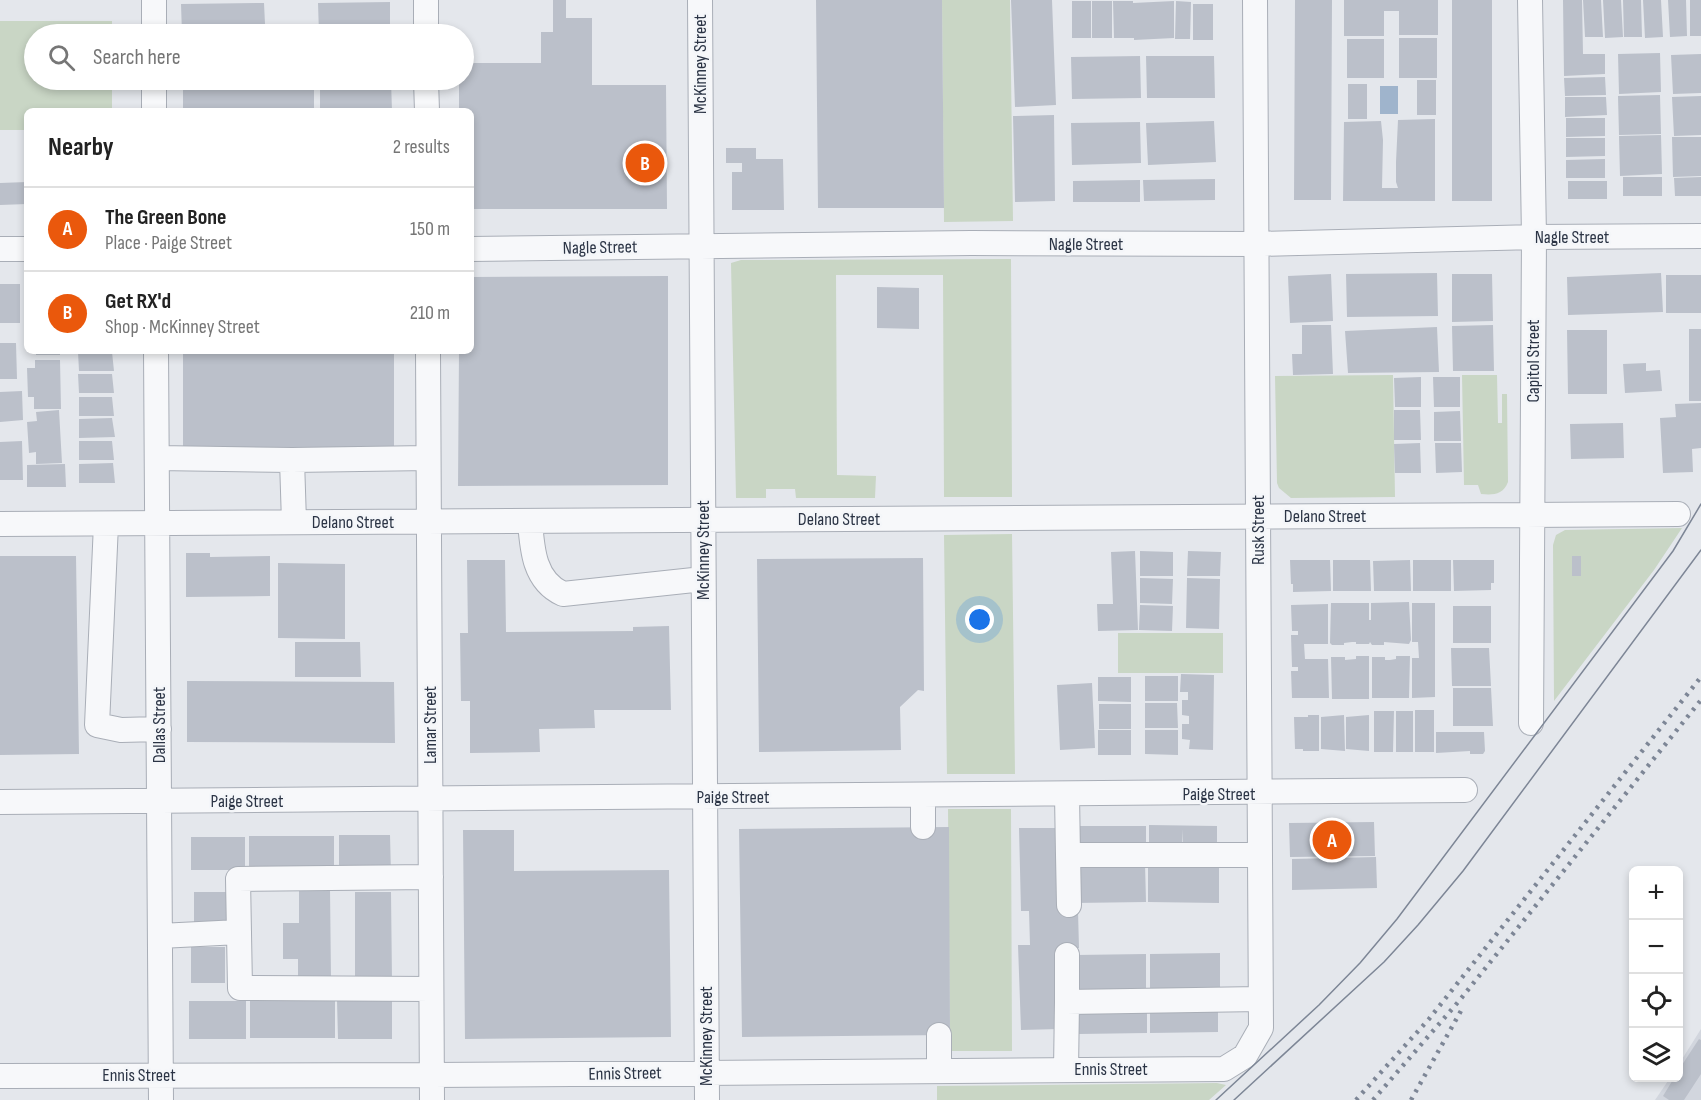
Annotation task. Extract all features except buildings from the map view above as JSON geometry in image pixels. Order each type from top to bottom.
[{"type":"street","points":[[154,0],[154,24]]},
{"type":"street","points":[[426,0],[426,24]]},
{"type":"street","name":"McKinney Street","points":[[700,0],[707,1100]]},
{"type":"street","name":"Rusk Street","points":[[1245,1056],[1261,1028],[1255,0]]},
{"type":"street","name":"Capitol Street","points":[[1530,0],[1534,237],[1532,723]]},
{"type":"street","points":[[154,90],[154,108]]},
{"type":"street","points":[[426,90],[427,108]]},
{"type":"street","name":"Nagle Street","points":[[474,249],[960,243],[1256,244],[1534,237],[1701,236]]},
{"type":"street","points":[[0,249],[24,249]]},
{"type":"street","name":"Dallas Street","points":[[156,354],[161,1100]]},
{"type":"street","name":"Lamar Street","points":[[428,354],[432,1100]]},
{"type":"street","points":[[158,458],[292,460],[428,458]]},
{"type":"street","points":[[292,460],[294,522]]},
{"type":"street","name":"Delano Street","points":[[0,524],[1678,514]]},
{"type":"street","points":[[531,521],[533,552],[538,568],[555,590],[563,594],[703,579]]},
{"type":"street","points":[[106,524],[97,725],[121,730],[159,729]]},
{"type":"street","name":"Paige Street","points":[[0,802],[1258,794],[1465,790]]},
{"type":"street","points":[[1067,795],[1069,905]]},
{"type":"street","points":[[923,796],[923,827]]},
{"type":"street","points":[[1068,855],[1259,855]]},
{"type":"street","points":[[431,877],[238,879],[240,988],[431,989]]},
{"type":"street","points":[[160,936],[239,932]]},
{"type":"street","points":[[1066,1070],[1067,955]]},
{"type":"street","points":[[1067,1002],[1260,999]]},
{"type":"street","points":[[939,1035],[939,1070]]},
{"type":"street","name":"Ennis Street","points":[[0,1076],[1224,1069],[1245,1056]]},
{"type":"shaded area","points":[[1701,1029],[1701,1100],[1655,1100],[1667,1082],[1683,1082],[1683,1058]]},
{"type":"green space","points":[[942,0],[1010,0],[1013,221],[944,222]]},
{"type":"green space","points":[[0,21],[112,21],[112,24],[24,24],[24,90],[112,90],[112,108],[24,108],[24,130],[0,130]]},
{"type":"green space","points":[[1011,259],[1012,497],[944,497],[943,275],[836,275],[837,475],[876,476],[875,498],[796,498],[795,489],[766,489],[766,498],[736,498],[731,263],[741,260]]},
{"type":"green space","points":[[1393,375],[1395,497],[1291,498],[1279,488],[1277,483],[1275,376]]},
{"type":"green space","points":[[1462,375],[1497,375],[1498,423],[1502,423],[1502,394],[1507,394],[1508,482],[1503,490],[1497,493],[1481,494],[1478,485],[1464,485]]},
{"type":"green space","points":[[1682,528],[1654,570],[1554,701],[1553,545],[1556,535],[1565,530]]},
{"type":"green space","points":[[1012,534],[1015,774],[947,774],[944,535]]},
{"type":"green space","points":[[1118,633],[1223,633],[1223,673],[1118,673]]},
{"type":"green space","points":[[948,809],[1011,809],[1012,1051],[950,1051]]},
{"type":"green space","points":[[1217,1083],[1226,1085],[1209,1100],[937,1100],[937,1086]]},
{"type":"water","points":[[1380,86],[1398,86],[1398,114],[1380,114]]},
{"type":"tram line","points":[[1216,1100],[1319,1005],[1360,963],[1397,919],[1673,551],[1701,504]]},
{"type":"tram line","points":[[1234,1100],[1384,962],[1418,925],[1463,871],[1701,550]]},
{"type":"railway","points":[[1356,1100],[1429,1019],[1701,677]]},
{"type":"railway","points":[[1373,1100],[1459,1001],[1701,700]]},
{"type":"railway","points":[[1411,1100],[1462,1009]]},
{"type":"place","name":"Get RX'd","points":[[645,163]]},
{"type":"place","name":"The Green Bone","points":[[1332,840]]}]
